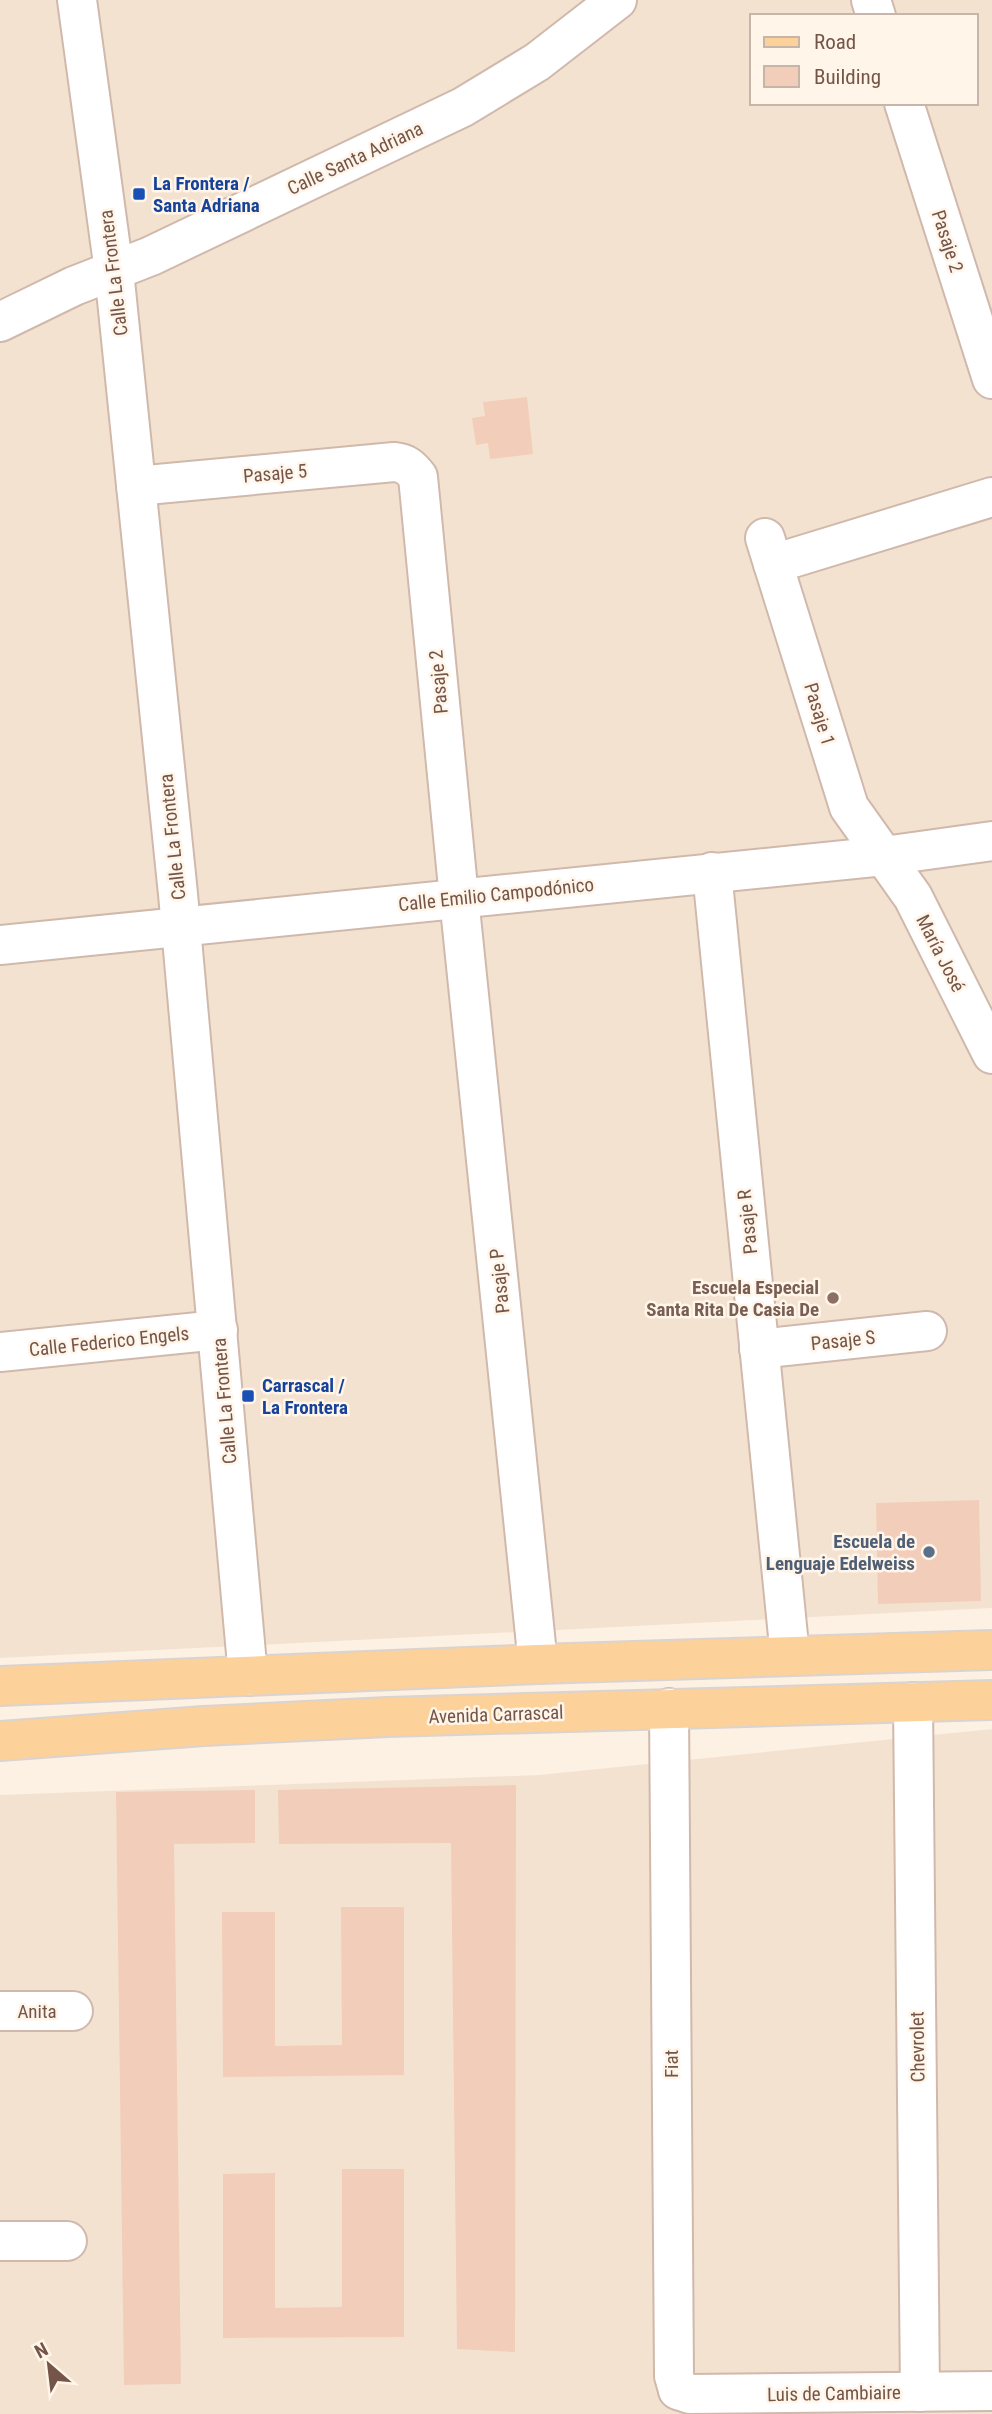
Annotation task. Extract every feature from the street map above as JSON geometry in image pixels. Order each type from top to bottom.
[{"type":"main road","points":[[0,1686],[538,1664],[992,1650]]},
{"type":"main road","name":"Avenida Carrascal","points":[[0,1741],[243,1724],[669,1708],[992,1700]]},
{"type":"street","name":"Calle La Frontera","points":[[77,0],[114,271],[181,926],[248,1676]]},
{"type":"street","name":"Calle Santa Adriana","points":[[0,323],[74,286],[151,256],[463,107],[537,62],[617,0]]},
{"type":"street","name":"Pasaje 2","points":[[905,105],[992,379]]},
{"type":"street","name":"Pasaje 5","points":[[136,486],[394,462],[404,463],[412,468]]},
{"type":"street","name":"Pasaje 2","points":[[412,468],[420,487],[459,898]]},
{"type":"street","name":"Pasaje 1","points":[[884,856],[849,807],[769,551],[992,497]]},
{"type":"street","name":"Calle Emilio Campodónico","points":[[0,945],[884,856],[992,841]]},
{"type":"street","name":"María José","points":[[884,856],[913,897],[992,1054]]},
{"type":"street","name":"Pasaje R","points":[[712,872],[790,1656]]},
{"type":"street","name":"Pasaje P","points":[[459,898],[538,1664]]},
{"type":"street","name":"Calle Federico Engels","points":[[0,1352],[218,1330]]},
{"type":"street","name":"Pasaje S","points":[[760,1349],[927,1331]]},
{"type":"street","name":"Chevrolet","points":[[913,1702],[920,2392]]},
{"type":"street","name":"Fiat","points":[[669,1708],[674,2376],[670,2402]]},
{"type":"street","name":"Anita","points":[[0,2011],[73,2011]]},
{"type":"street","points":[[0,2241],[67,2241]]},
{"type":"street","name":"Luis de Cambiaire","points":[[670,2402],[690,2394],[992,2391]]},
{"type":"shaded area","points":[[0,0],[992,0],[992,1608],[0,1658]]},
{"type":"shaded area","points":[[992,1729],[992,2414],[0,2414],[0,1795],[539,1775]]},
{"type":"building","points":[[527,397],[533,454],[490,459],[488,443],[476,445],[472,418],[485,416],[483,402]]},
{"type":"building","name":"Escuela de Lenguaje Edelweiss","points":[[979,1500],[981,1601],[878,1604],[876,1503]]},
{"type":"building","points":[[516,1785],[515,2352],[457,2349],[451,1843],[279,1844],[278,1790]]},
{"type":"building","points":[[255,1790],[255,1843],[174,1844],[181,2384],[124,2385],[116,1792]]},
{"type":"building","points":[[341,1907],[404,1907],[404,2075],[223,2077],[222,1912],[275,1912],[275,2046],[342,2045]]},
{"type":"building","points":[[342,2169],[404,2169],[404,2337],[223,2338],[223,2174],[275,2173],[275,2308],[342,2307]]},
{"type":"place","name":"La Frontera / Santa Adriana","points":[[139,194]]},
{"type":"place","name":"Escuela Especial Santa Rita De Casia De","points":[[833,1298]]},
{"type":"place","name":"Carrascal / La Frontera","points":[[248,1396]]},
{"type":"place","name":"Escuela de Lenguaje Edelweiss","points":[[929,1552]]}]
